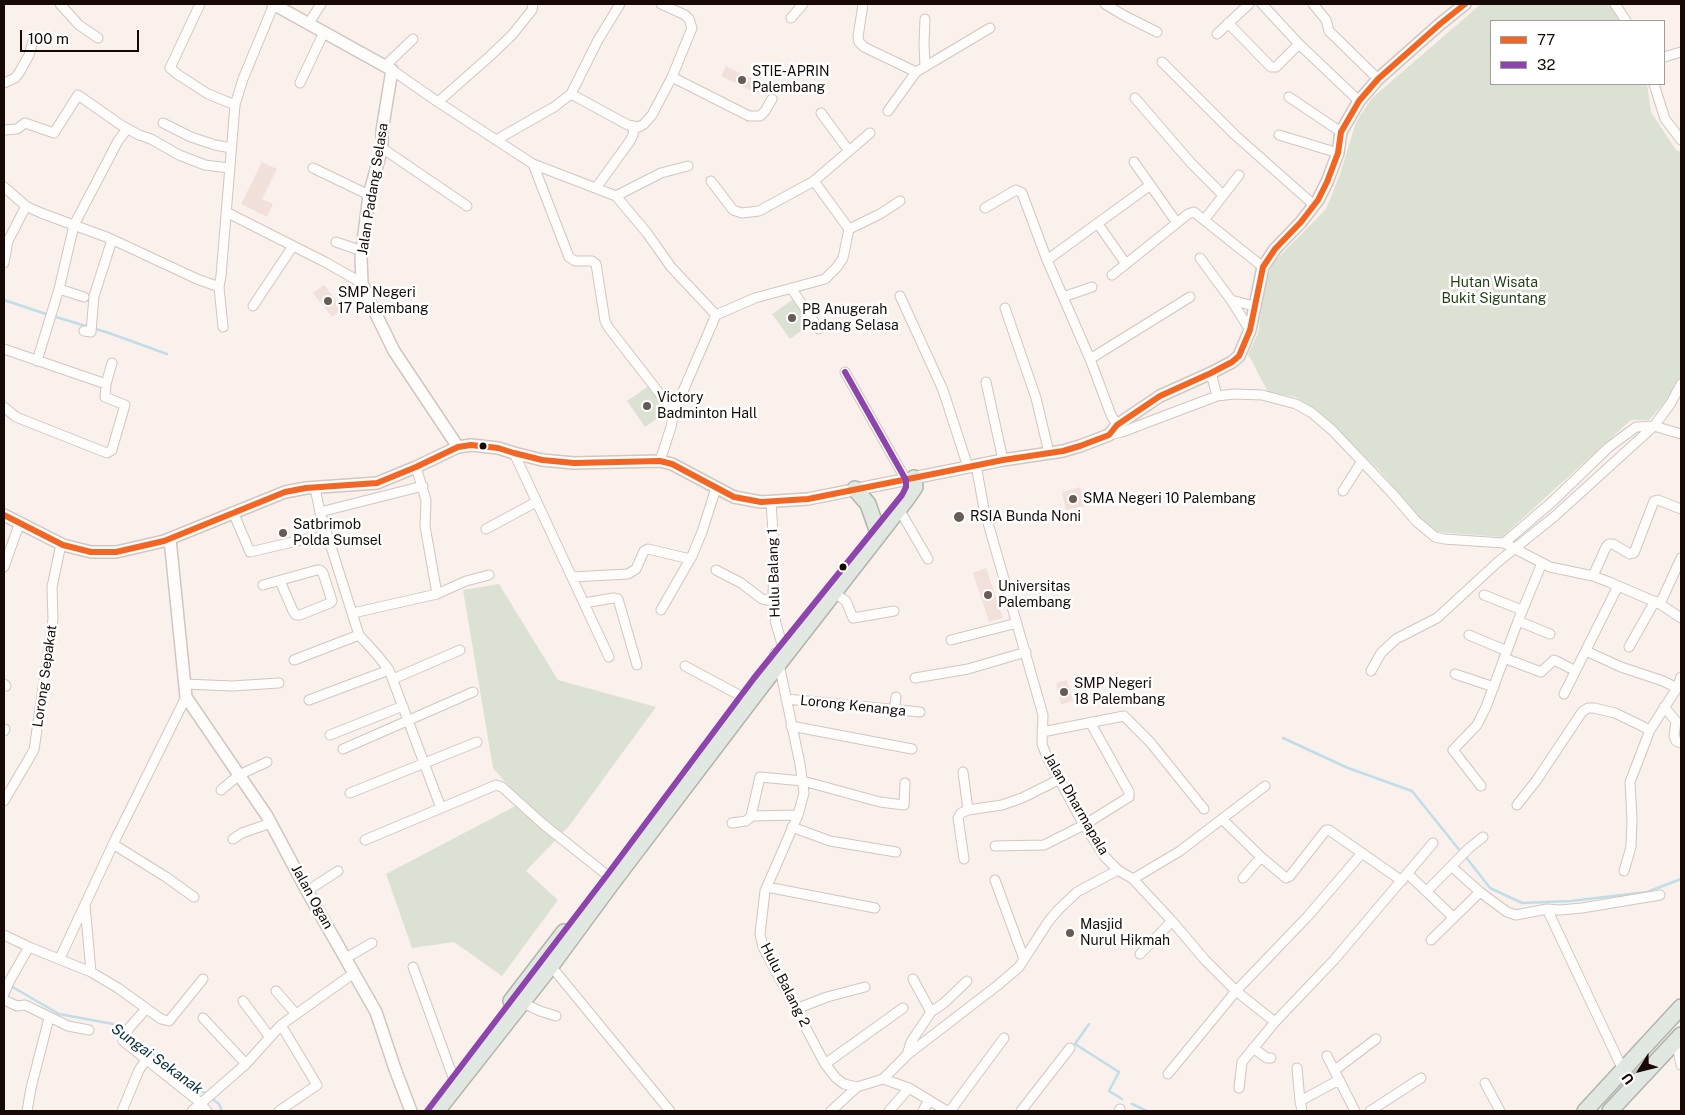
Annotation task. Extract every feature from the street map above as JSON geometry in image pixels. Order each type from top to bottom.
[{"type":"highway","points":[[438,1110],[452,1078],[741,696],[833,592],[899,509],[915,487],[910,479]]},
{"type":"highway","points":[[438,1110],[551,966],[779,654],[902,495],[910,479]]},
{"type":"highway","points":[[855,489],[868,504],[876,527]]},
{"type":"highway","points":[[1584,1111],[1681,1007]]},
{"type":"highway","points":[[1610,1111],[1679,1038]]},
{"type":"main road","points":[[274,4],[388,68]]},
{"type":"main road","points":[[4,515],[61,544],[91,552],[116,552],[170,539],[286,492],[377,483],[458,447],[471,445],[498,448],[542,460],[574,463],[660,461],[672,464],[734,497],[761,502],[808,499],[1080,446],[1108,435],[1117,425],[1160,396],[1211,373],[1239,356],[1250,330],[1263,267],[1275,249],[1301,222],[1314,205],[1327,182],[1338,153],[1341,132],[1359,101],[1378,79],[1465,4]]},
{"type":"main road","name":"Jalan Padang Selasa","points":[[388,68],[382,148],[369,195],[362,252],[362,283],[370,304],[394,351],[458,447]]},
{"type":"main road","name":"Jalan Ogan","points":[[170,539],[186,696],[271,823],[306,891],[376,1012],[411,1111]]},
{"type":"street","points":[[60,4],[79,25],[98,38]]},
{"type":"street","points":[[200,4],[170,68],[208,94],[235,105]]},
{"type":"street","points":[[223,327],[219,288],[222,276],[235,105],[274,4]]},
{"type":"street","points":[[309,24],[321,4]]},
{"type":"street","points":[[438,102],[512,35],[532,10],[533,4]]},
{"type":"street","points":[[496,140],[554,107],[571,94],[598,40],[620,4]]},
{"type":"street","points":[[571,94],[628,125],[639,127],[644,124],[652,115],[672,77],[692,28],[689,19],[685,15],[661,4]]},
{"type":"street","points":[[791,18],[803,4]]},
{"type":"street","points":[[863,4],[858,37],[859,42],[864,47],[916,72]]},
{"type":"street","points":[[1105,4],[1157,32]]},
{"type":"street","points":[[1217,34],[1249,4]]},
{"type":"street","points":[[1262,4],[1299,44],[1359,101]]},
{"type":"street","points":[[1313,4],[1326,20],[1329,31],[1378,79]]},
{"type":"street","points":[[1615,4],[1625,20]]},
{"type":"street","points":[[925,19],[925,67]]},
{"type":"street","points":[[1228,23],[1271,67],[1276,67],[1299,44]]},
{"type":"street","points":[[888,111],[916,72],[990,28]]},
{"type":"street","points":[[300,83],[324,32]]},
{"type":"street","points":[[413,39],[388,68],[533,164],[616,196],[647,233],[671,267],[716,315]]},
{"type":"street","points":[[4,83],[15,78],[19,73],[29,55],[33,41]]},
{"type":"street","points":[[1665,57],[1681,52]]},
{"type":"street","points":[[1162,62],[1236,135],[1314,205]]},
{"type":"street","points":[[672,77],[749,116],[760,116],[765,112],[772,98]]},
{"type":"street","points":[[1654,85],[1665,119],[1681,140]]},
{"type":"street","points":[[4,130],[17,129],[25,123],[49,133],[54,133],[78,95],[127,129],[151,139],[179,155],[205,165],[229,168]]},
{"type":"street","points":[[1289,97],[1341,132]]},
{"type":"street","points":[[1135,98],[1223,195]]},
{"type":"street","points":[[821,113],[849,151]]},
{"type":"street","points":[[163,123],[191,137],[231,148]]},
{"type":"street","points":[[596,188],[630,141],[634,127]]},
{"type":"street","points":[[37,361],[59,289],[74,225],[118,141],[127,129]]},
{"type":"street","points":[[711,181],[733,210],[742,213],[759,211],[814,181],[870,133]]},
{"type":"street","points":[[1279,135],[1338,153]]},
{"type":"street","points":[[382,148],[467,206]]},
{"type":"street","points":[[1134,162],[1149,186],[1177,223]]},
{"type":"street","points":[[533,164],[569,257],[575,261],[593,261],[596,264],[605,321],[608,327],[674,412]]},
{"type":"street","points":[[616,196],[661,173],[688,166]]},
{"type":"street","points":[[313,168],[369,195]]},
{"type":"street","points":[[1205,219],[1239,175]]},
{"type":"street","points":[[660,461],[674,412],[716,315],[755,298],[825,279],[843,258],[849,230],[814,181]]},
{"type":"street","points":[[4,186],[26,206],[40,213],[112,240],[219,288]]},
{"type":"street","points":[[1047,260],[1149,186]]},
{"type":"street","points":[[985,208],[1016,190],[1021,191],[1047,260],[1117,425]]},
{"type":"street","points":[[849,230],[900,201]]},
{"type":"street","points":[[4,263],[8,241],[26,206]]},
{"type":"street","points":[[226,212],[362,283]]},
{"type":"street","points":[[1112,275],[1188,214],[1194,212],[1263,267]]},
{"type":"street","points":[[1098,224],[1126,264]]},
{"type":"street","points":[[84,331],[91,332],[94,296],[112,240]]},
{"type":"street","points":[[336,242],[362,252]]},
{"type":"street","points":[[253,306],[293,246]]},
{"type":"street","points":[[1200,258],[1231,300],[1250,330]]},
{"type":"street","points":[[1063,297],[1092,287]]},
{"type":"street","points":[[792,288],[819,329]]},
{"type":"street","points":[[59,289],[84,297]]},
{"type":"street","name":"Jalan Dharmapala","points":[[900,296],[943,390],[972,466],[1043,715],[1042,744],[1060,779],[1084,825],[1105,857],[1118,870],[1133,879],[1236,992],[1274,1022]]},
{"type":"street","points":[[1090,359],[1190,297]]},
{"type":"street","points":[[1231,300],[1254,306]]},
{"type":"street","points":[[1005,308],[1036,398],[1049,453]]},
{"type":"street","points":[[4,349],[106,384]]},
{"type":"street","points":[[4,407],[16,417],[107,453],[112,450],[124,405],[105,397],[106,384],[112,363]]},
{"type":"street","points":[[845,372],[910,479]]},
{"type":"street","points":[[1211,373],[1217,396]]},
{"type":"street","points":[[986,382],[1003,460]]},
{"type":"street","points":[[1371,671],[1381,653],[1396,638],[1437,618],[1516,547],[1555,516],[1654,426],[1671,403],[1681,384]]},
{"type":"street","points":[[1108,435],[1122,432],[1217,396],[1234,394],[1262,396],[1296,404],[1312,413],[1332,430],[1416,521],[1435,537],[1504,543],[1516,547],[1542,563],[1557,569],[1593,576],[1655,601],[1681,618]]},
{"type":"street","points":[[1504,543],[1553,501],[1623,434],[1636,426],[1654,426],[1681,434]]},
{"type":"street","points":[[514,453],[609,657]]},
{"type":"street","points":[[1343,491],[1362,461]]},
{"type":"street","points":[[416,467],[426,500],[425,526],[437,594]]},
{"type":"street","points":[[320,512],[423,486]]},
{"type":"street","points":[[315,488],[327,536],[359,635],[378,656],[391,675],[441,808]]},
{"type":"street","points":[[661,610],[690,559],[702,532],[716,488]]},
{"type":"street","points":[[1593,576],[1608,544],[1611,543],[1630,554],[1634,553],[1652,503],[1655,500],[1681,509]]},
{"type":"street","points":[[486,529],[536,502]]},
{"type":"street","name":"Hulu Balang 1","points":[[771,502],[774,548],[773,601],[779,654]]},
{"type":"street","points":[[899,509],[928,559]]},
{"type":"street","points":[[234,512],[250,552],[327,536]]},
{"type":"street","points":[[4,567],[20,522]]},
{"type":"street","name":"Lorong Sepakat","points":[[4,800],[34,750],[52,619],[52,587],[61,544]]},
{"type":"street","points":[[572,577],[628,574],[636,569],[644,551],[648,549],[690,559]]},
{"type":"street","points":[[1629,647],[1681,558]]},
{"type":"street","points":[[1481,786],[1453,750],[1477,725],[1542,563]]},
{"type":"street","points":[[263,585],[320,570],[323,573],[332,598],[330,603],[300,615],[293,612],[280,581]]},
{"type":"street","points":[[716,570],[741,583],[762,599],[773,601]]},
{"type":"street","points":[[353,613],[437,594],[466,581],[489,575]]},
{"type":"street","points":[[327,585],[341,580]]},
{"type":"street","points":[[1564,694],[1618,586]]},
{"type":"street","points":[[833,592],[846,601],[853,618],[894,611]]},
{"type":"street","points":[[1484,595],[1522,610]]},
{"type":"street","points":[[584,603],[613,598],[618,599],[637,664]]},
{"type":"street","points":[[1518,621],[1550,634]]},
{"type":"street","points":[[951,640],[1017,623]]},
{"type":"street","points":[[294,660],[359,635]]},
{"type":"street","points":[[1469,635],[1541,672],[1554,660],[1570,668]]},
{"type":"street","points":[[310,700],[391,675],[460,650]]},
{"type":"street","points":[[1586,651],[1621,667],[1664,681],[1677,688]]},
{"type":"street","points":[[915,678],[968,669],[1026,652]]},
{"type":"street","name":"Hulu Balang 2","points":[[779,654],[804,792],[798,815],[766,887],[760,934],[763,947],[825,1064],[836,1078],[844,1084],[857,1087]]},
{"type":"street","points":[[685,666],[741,696]]},
{"type":"street","points":[[1455,674],[1494,686]]},
{"type":"street","points":[[1624,871],[1631,847],[1630,782],[1650,730],[1677,688],[1681,677]]},
{"type":"street","points":[[185,684],[232,686],[279,683]]},
{"type":"street","points":[[343,748],[473,692]]},
{"type":"street","points":[[60,958],[113,844],[186,696]]},
{"type":"street","points":[[894,711],[896,697]]},
{"type":"street","name":"Lorong Kenanga","points":[[786,699],[894,711],[920,712]]},
{"type":"street","points":[[330,735],[403,706]]},
{"type":"street","points":[[1664,707],[1679,722],[1674,736],[1676,741],[1681,743]]},
{"type":"street","points":[[1517,805],[1536,781],[1582,712],[1588,708],[1615,713],[1650,730]]},
{"type":"street","points":[[1042,732],[1124,716],[1150,742],[1204,809]]},
{"type":"street","points":[[995,846],[1044,845],[1084,825],[1126,800],[1130,794],[1090,722]]},
{"type":"street","points":[[791,726],[912,749]]},
{"type":"street","points":[[350,793],[477,742]]},
{"type":"street","points":[[221,790],[240,775],[267,762]]},
{"type":"street","points":[[962,772],[968,810]]},
{"type":"street","points":[[751,816],[760,777],[803,781],[880,802],[904,805],[905,782]]},
{"type":"street","points":[[964,859],[958,818],[961,813],[968,810],[1002,805],[1022,798],[1060,779]]},
{"type":"street","points":[[365,840],[496,785],[502,787],[543,824],[607,875]]},
{"type":"street","points":[[1133,879],[1180,851],[1265,786]]},
{"type":"street","points":[[732,823],[746,820],[751,816],[798,815]]},
{"type":"street","points":[[1222,820],[1261,857],[1288,878],[1328,830],[1362,853],[1427,890],[1453,917]]},
{"type":"street","points":[[233,839],[242,833],[271,823]]},
{"type":"street","points":[[792,827],[830,841],[896,852]]},
{"type":"street","points":[[1427,890],[1466,851],[1483,838]]},
{"type":"street","points":[[1239,1088],[1242,1062],[1253,1048],[1274,1022],[1334,960],[1433,843]]},
{"type":"street","points":[[113,844],[194,897]]},
{"type":"street","points":[[1168,1074],[1236,992],[1308,916],[1362,853]]},
{"type":"street","points":[[1243,878],[1261,857]]},
{"type":"street","points":[[1452,866],[1480,892],[1516,915],[1547,909],[1582,908],[1660,895]]},
{"type":"street","points":[[831,1111],[857,1087],[883,1079],[907,1055],[998,985],[1019,967],[1058,910],[1078,892],[1118,870]]},
{"type":"street","points":[[306,891],[338,871]]},
{"type":"street","points":[[995,880],[1024,959]]},
{"type":"street","points":[[766,887],[875,908]]},
{"type":"street","points":[[1431,940],[1480,892]]},
{"type":"street","points":[[85,905],[91,972]]},
{"type":"street","points":[[1547,909],[1623,1070]]},
{"type":"street","points":[[1140,954],[1172,921]]},
{"type":"street","points":[[4,936],[91,972],[118,988],[161,1019],[169,1020],[203,979]]},
{"type":"street","points":[[346,958],[372,943]]},
{"type":"street","points":[[4,992],[9,975],[29,947]]},
{"type":"street","points":[[551,966],[670,1111]]},
{"type":"street","points":[[413,967],[452,1078]]},
{"type":"street","points":[[192,1111],[246,1064],[269,1036],[281,1025],[354,973]]},
{"type":"street","points":[[913,979],[931,1012]]},
{"type":"street","points":[[907,1055],[911,1042],[931,1012],[944,1003],[967,981]]},
{"type":"street","points":[[796,1009],[827,997],[865,987]]},
{"type":"street","points":[[276,991],[296,1014]]},
{"type":"street","points":[[4,1000],[17,1006],[25,1005],[68,1026],[89,1030]]},
{"type":"street","points":[[243,1001],[269,1036]]},
{"type":"street","points":[[523,1003],[556,1016]]},
{"type":"street","points":[[825,1064],[903,1008]]},
{"type":"street","points":[[146,1009],[130,1028],[123,1039],[124,1042],[201,1102],[207,1111]]},
{"type":"street","points":[[27,1111],[49,1018]]},
{"type":"street","points":[[203,1018],[246,1064]]},
{"type":"street","points":[[279,1111],[317,1085],[281,1025]]},
{"type":"street","points":[[883,1079],[909,1088],[948,1111],[1004,1038]]},
{"type":"street","points":[[1679,1038],[1681,1065]]},
{"type":"street","points":[[1335,1070],[1376,1039]]},
{"type":"street","points":[[1021,1111],[1070,1048]]},
{"type":"street","points":[[1253,1048],[1267,1058],[1272,1058]]},
{"type":"street","points":[[1327,1056],[1354,1111]]},
{"type":"street","points":[[122,1111],[139,1070],[146,1060]]},
{"type":"street","points":[[1297,1068],[1302,1111]]},
{"type":"street","points":[[1370,1111],[1421,1078]]},
{"type":"street","points":[[1300,1102],[1339,1080]]},
{"type":"street","points":[[1485,1083],[1500,1111]]},
{"type":"street","points":[[889,1111],[909,1088]]},
{"type":"street","points":[[923,1111],[929,1100]]},
{"type":"shaded area","name":"STIE-APRIN Palembang","points":[[726,66],[763,84],[758,94],[721,76]]},
{"type":"shaded area","points":[[262,162],[277,169],[262,199],[273,204],[267,217],[241,204]]},
{"type":"shaded area","name":"SMP Negeri 17 Palembang","points":[[324,285],[343,309],[332,317],[313,293]]},
{"type":"shaded area","name":"SMA Negeri 10 Palembang","points":[[1080,487],[1085,506],[1066,510],[1062,492]]},
{"type":"shaded area","name":"Universitas Palembang","points":[[986,568],[1003,618],[989,622],[973,573]]},
{"type":"shaded area","name":"SMP Negeri 18 Palembang","points":[[1067,680],[1073,701],[1061,704],[1056,683]]},
{"type":"green space","name":"Hutan Wisata Bukit Siguntang","points":[[1481,4],[1612,4],[1621,20],[1490,20],[1490,85],[1647,85],[1651,112],[1676,150],[1681,152],[1681,379],[1666,401],[1649,420],[1631,420],[1502,537],[1438,532],[1422,520],[1379,470],[1315,409],[1296,397],[1268,392],[1248,354],[1258,333],[1265,284],[1273,263],[1326,209],[1340,174],[1356,122],[1372,98]]},
{"type":"green space","name":"PB Anugerah Padang Selasa","points":[[795,298],[812,323],[790,339],[772,314]]},
{"type":"green space","name":"Victory Badminton Hall","points":[[650,385],[668,411],[645,427],[627,401]]},
{"type":"green space","points":[[499,584],[558,680],[656,707],[569,826],[526,871],[558,900],[502,976],[454,942],[412,948],[386,874],[523,802],[493,768],[463,590]]},
{"type":"waterway","points":[[4,300],[49,315]]},
{"type":"waterway","points":[[56,317],[109,333],[167,354]]},
{"type":"waterway","points":[[1283,738],[1348,768],[1412,791],[1461,852]]},
{"type":"waterway","points":[[1465,856],[1490,888],[1522,903],[1571,901],[1647,892],[1681,879]]},
{"type":"waterway","name":"Sungai Sekanak","points":[[4,982],[59,1014],[113,1024],[124,1032]]},
{"type":"waterway","points":[[1089,1024],[1075,1044],[1119,1072],[1109,1091],[1122,1099]]},
{"type":"waterway","name":"Sungai Sekanak","points":[[129,1035],[219,1104],[222,1111]]},
{"type":"waterway","points":[[1132,1104],[1147,1111]]},
{"type":"transit line","name":"77","points":[[4,515],[63,545],[91,552],[116,552],[164,541],[285,492],[306,488],[377,483],[458,447],[471,445],[498,448],[542,460],[574,463],[660,461],[672,464],[734,497],[761,502],[808,499],[1003,460],[1063,451],[1080,446],[1109,435],[1117,425],[1160,396],[1211,373],[1239,356],[1250,330],[1263,267],[1275,249],[1301,222],[1318,200],[1338,153],[1341,132],[1359,101],[1378,79],[1465,4]]},
{"type":"transit line","name":"32","points":[[427,1111],[754,678],[902,495],[906,487],[906,480],[845,372]]},
{"type":"place","name":"STIE-APRIN Palembang","points":[[742,80]]},
{"type":"place","name":"SMP Negeri 17 Palembang","points":[[328,301]]},
{"type":"place","name":"PB Anugerah Padang Selasa","points":[[792,318]]},
{"type":"place","name":"Victory Badminton Hall","points":[[647,406]]},
{"type":"place","name":"SMA Negeri 10 Palembang","points":[[1073,499]]},
{"type":"place","name":"RSIA Bunda Noni","points":[[959,517]]},
{"type":"place","name":"Satbrimob Polda Sumsel","points":[[283,533]]},
{"type":"place","name":"Universitas Palembang","points":[[988,595]]},
{"type":"place","name":"SMP Negeri 18 Palembang","points":[[1064,692]]},
{"type":"place","name":"Masjid Nurul Hikmah","points":[[1070,933]]}]
